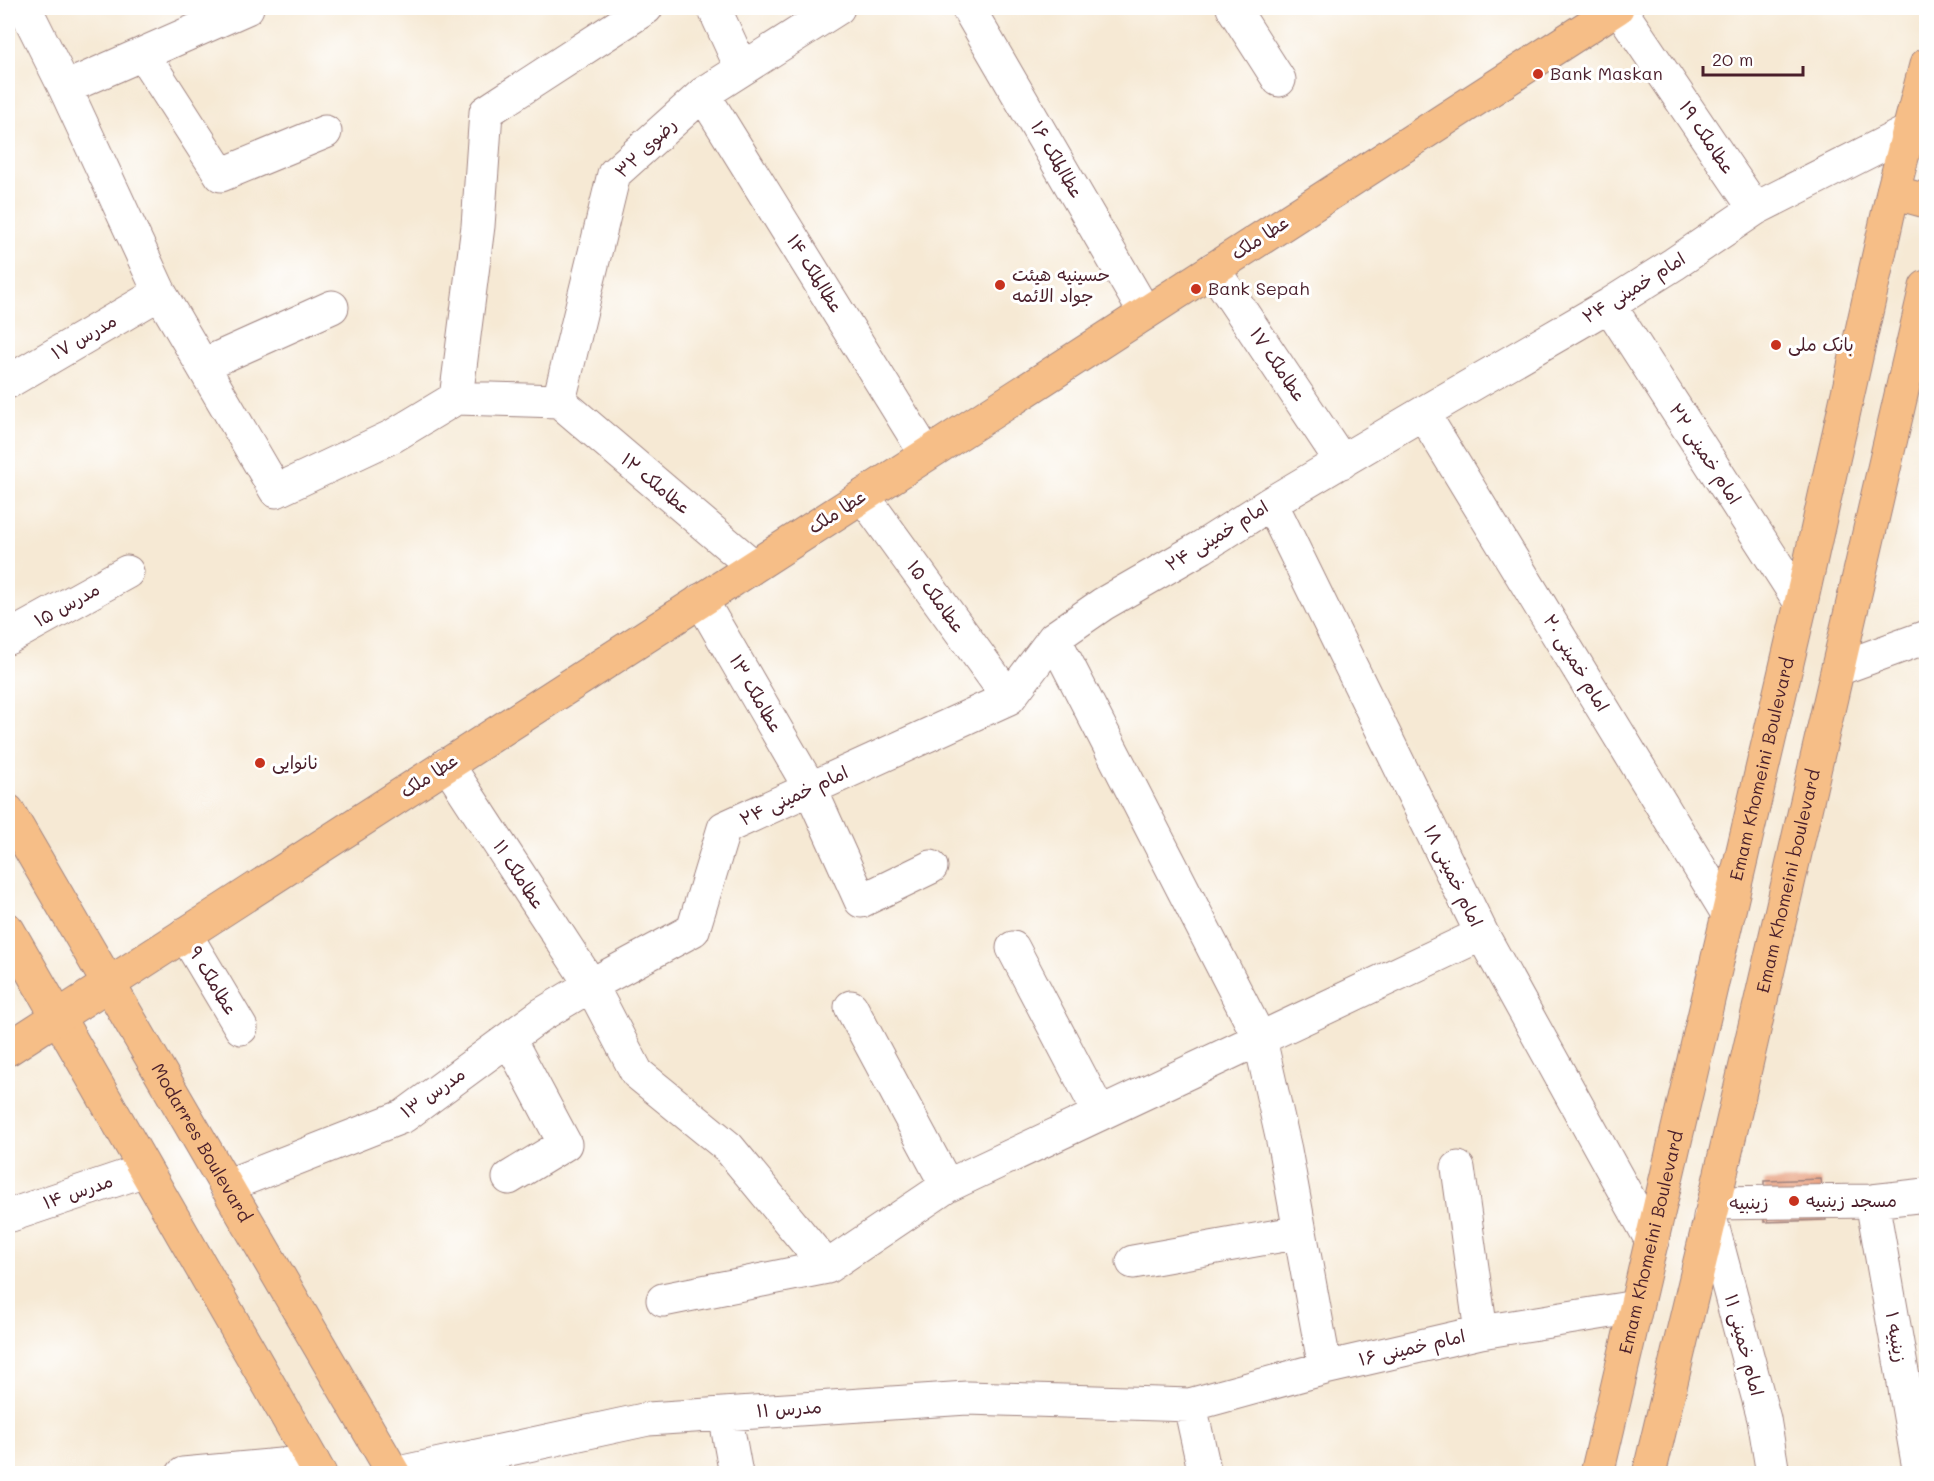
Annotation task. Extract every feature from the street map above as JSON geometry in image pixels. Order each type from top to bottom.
[{"type":"main road","name":"عطا ملک","points":[[8,1049],[1618,8]]},
{"type":"main road","name":"Emam Khomeini Boulevard","points":[[1598,1473],[1801,603],[1893,192],[1926,64]]},
{"type":"main road","points":[[1893,192],[1926,201]]},
{"type":"main road","name":"Emam Khomeini boulevard","points":[[1649,1473],[1926,287]]},
{"type":"main road","name":"Modarres Boulevard","points":[[8,812],[394,1473]]},
{"type":"main road","points":[[8,930],[317,1468]]},
{"type":"street","points":[[25,8],[65,88],[160,293],[276,491],[393,436],[456,398],[559,401]]},
{"type":"street","points":[[65,88],[247,8]]},
{"type":"street","points":[[456,398],[478,226],[486,112],[646,8]]},
{"type":"street","points":[[714,8],[742,69]]},
{"type":"street","name":"رضوی ۳۲","points":[[559,401],[614,174],[703,94],[838,8]]},
{"type":"street","name":"عطاالملک ۱۶","points":[[968,8],[1145,313]]},
{"type":"street","points":[[1233,8],[1279,80]]},
{"type":"street","name":"عطاملک ۱۹","points":[[1618,8],[1755,208]]},
{"type":"street","points":[[143,54],[220,175],[325,132]]},
{"type":"street","name":"عطاالملک ۱۴","points":[[703,94],[926,454]]},
{"type":"street","name":"امام خمینی ۲۴","points":[[591,985],[693,930],[724,828],[1009,698],[1054,638],[1103,603],[1202,547],[1270,503],[1609,305],[1674,264],[1755,208],[1909,131]]},
{"type":"street","name":"عطاملک ۱۷","points":[[1213,269],[1342,462]]},
{"type":"street","name":"مدرس ۱۷","points":[[8,382],[160,293]]},
{"type":"street","name":"امام خمینی ۲۲","points":[[1609,305],[1801,603]]},
{"type":"street","points":[[203,365],[332,307]]},
{"type":"street","name":"عطاملک ۱۲","points":[[559,401],[753,566]]},
{"type":"street","name":"امام خمینی ۲۰","points":[[1423,413],[1728,914]]},
{"type":"street","name":"عطاملک ۱۵","points":[[863,495],[1009,698]]},
{"type":"street","name":"امام خمینی ۱۸","points":[[1270,503],[1482,934],[1652,1241]]},
{"type":"street","name":"مدرس ۱۵","points":[[8,638],[128,572]]},
{"type":"street","name":"عطاملک ۱۳","points":[[701,600],[810,788],[861,901],[931,867]]},
{"type":"street","points":[[1838,669],[1926,637]]},
{"type":"street","points":[[1054,638],[1260,1039],[1285,1150],[1325,1368]]},
{"type":"street","name":"عطاملک ۱۱","points":[[447,764],[591,985],[637,1073],[728,1147],[827,1267]]},
{"type":"street","name":"عطاملک ۹","points":[[184,934],[241,1028]]},
{"type":"street","points":[[663,1300],[827,1267],[947,1186],[1482,934]]},
{"type":"street","points":[[1013,948],[1100,1114]]},
{"type":"street","name":"مدرس ۱۳","points":[[226,1186],[404,1116],[541,1015],[591,985]]},
{"type":"street","points":[[851,1007],[947,1186]]},
{"type":"street","points":[[508,1039],[565,1144],[509,1178]]},
{"type":"street","points":[[1458,1168],[1480,1332]]},
{"type":"street","name":"مدرس ۱۴","points":[[11,1215],[145,1170]]},
{"type":"street","name":"زینبیه","points":[[1712,1210],[1872,1201],[1926,1195]]},
{"type":"street","name":"زینبیه ۱","points":[[1872,1201],[1920,1473]]},
{"type":"street","name":"امام خمینی ۱۱","points":[[1712,1210],[1764,1419],[1773,1473]]},
{"type":"street","points":[[1133,1262],[1300,1232]]},
{"type":"street","name":"امام خمینی ۱۶","points":[[1190,1405],[1325,1368],[1480,1332],[1636,1307]]},
{"type":"street","name":"مدرس ۱۱","points":[[394,1473],[648,1419],[967,1398],[1190,1405]]},
{"type":"street","points":[[1190,1405],[1205,1473]]},
{"type":"street","points":[[725,1414],[736,1473]]},
{"type":"street","points":[[183,1473],[317,1468]]},
{"type":"building","name":"مسجد زینبیه","points":[[1821,1179],[1826,1220],[1764,1222],[1764,1181]]},
{"type":"place","name":"Bank Maskan","points":[[1538,74]]},
{"type":"place","name":"حسینیه هیئت جواد الائمه","points":[[1000,285]]},
{"type":"place","name":"Bank Sepah","points":[[1196,289]]},
{"type":"place","name":"بانک ملی","points":[[1776,345]]},
{"type":"place","name":"نانوایی","points":[[260,763]]},
{"type":"place","name":"مسجد زینبیه","points":[[1794,1201]]}]
